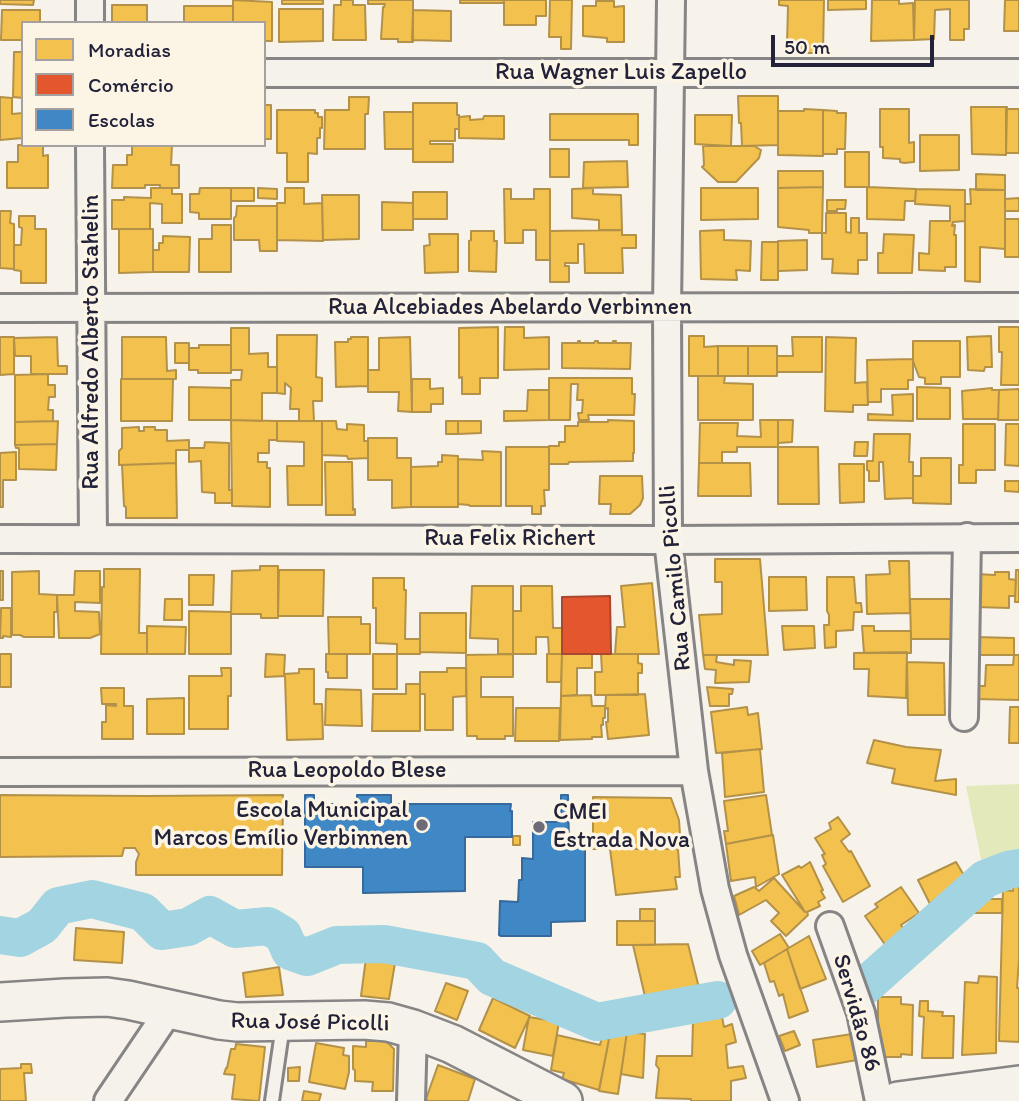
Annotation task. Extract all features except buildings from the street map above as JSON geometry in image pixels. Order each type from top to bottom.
[{"type":"street","points":[[90,0],[90,21]]},
{"type":"street","name":"Rua Camilo Picolli","points":[[671,0],[667,309],[668,540],[694,771],[715,889],[733,955],[785,1101]]},
{"type":"street","name":"Rua Wagner Luis Zapello","points":[[266,73],[1019,73]]},
{"type":"street","name":"Rua Alfredo Alberto Stahelin","points":[[90,147],[93,538]]},
{"type":"street","name":"Rua Alcebiades Abelardo Verbinnen","points":[[0,308],[1019,307]]},
{"type":"street","points":[[964,717],[967,537]]},
{"type":"street","name":"Rua Felix Richert","points":[[0,539],[1019,538]]},
{"type":"street","name":"Rua Leopoldo Blese","points":[[0,772],[694,771]]},
{"type":"street","name":"Servidão 86","points":[[830,926],[860,1013],[879,1101]]},
{"type":"street","name":"Rua José Picolli","points":[[0,1002],[107,997],[237,1022],[388,1022],[413,1028],[452,1044],[563,1101]]},
{"type":"street","points":[[108,1101],[170,1009]]},
{"type":"street","points":[[411,1101],[413,1028]]},
{"type":"street","points":[[898,1101],[936,1099],[1019,1085]]},
{"type":"lane","points":[[272,1101],[284,1021]]},
{"type":"green space","points":[[1019,784],[1019,868],[985,879],[966,786]]},
{"type":"waterway","points":[[865,986],[985,879],[1019,868]]},
{"type":"waterway","points":[[0,935],[20,938],[42,926],[58,906],[92,899],[143,912],[162,931],[188,927],[210,915],[235,929],[268,926],[283,935],[290,951],[307,957],[337,945],[384,944],[477,961],[492,977],[597,1022],[718,1000]]},
{"type":"place","name":"Escola Municipal Marcos Emílio Verbinnen","points":[[422,825]]},
{"type":"place","name":"CMEI Estrada Nova","points":[[539,827]]}]
